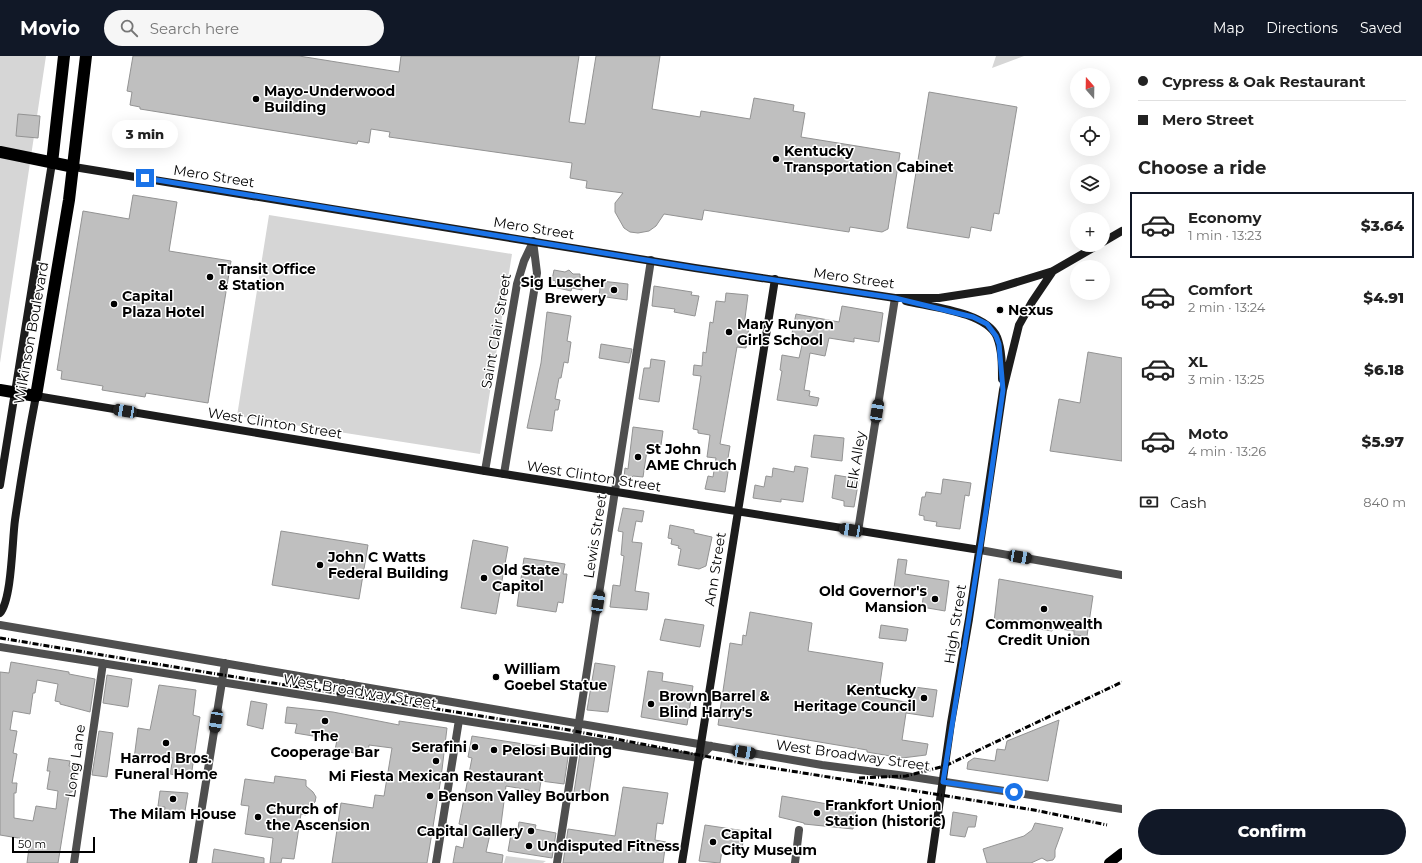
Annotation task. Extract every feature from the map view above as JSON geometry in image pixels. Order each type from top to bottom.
[{"type":"highway","name":"Wilkinson Boulevard","points":[[52,163],[64,56]]},
{"type":"highway","name":"Wilkinson Boulevard","points":[[36,396],[74,166],[86,56]]},
{"type":"highway","points":[[0,152],[74,166]]},
{"type":"highway","points":[[0,390],[36,396]]},
{"type":"main road","name":"Wilkinson Boulevard","points":[[0,485],[52,163]]},
{"type":"main road","name":"Mero Street","points":[[74,166],[651,260],[895,298],[939,298],[991,290],[1053,271]]},
{"type":"main road","points":[[1110,238],[1122,231]]},
{"type":"main road","points":[[1053,271],[1086,252]]},
{"type":"main road","name":"High Street","points":[[931,863],[980,550],[1003,390],[1019,325],[1032,302],[1053,271]]},
{"type":"main road","name":"Ann Street","points":[[682,863],[774,279]]},
{"type":"main road","name":"High Street","points":[[895,298],[973,317],[987,324],[996,336],[999,344],[1003,390]]},
{"type":"main road","name":"Wilkinson Boulevard","points":[[0,613],[4,608],[7,595],[15,520],[36,396]]},
{"type":"main road","name":"West Clinton Street","points":[[36,396],[485,471],[980,550]]},
{"type":"main road","points":[[1109,863],[1122,853]]},
{"type":"street","name":"Saint Clair Street","points":[[485,471],[516,284],[533,241]]},
{"type":"street","points":[[504,474],[537,273],[533,241]]},
{"type":"street","name":"Lewis Street","points":[[557,863],[651,260]]},
{"type":"street","name":"Elk Alley","points":[[858,531],[895,298]]},
{"type":"street","name":"West Clinton Street","points":[[980,550],[1122,575]]},
{"type":"street","name":"West Broadway Street","points":[[0,625],[822,765],[1120,809]]},
{"type":"street","name":"West Broadway Street","points":[[0,647],[699,758]]},
{"type":"street","name":"Long Lane","points":[[74,863],[102,663]]},
{"type":"street","points":[[193,863],[225,663]]},
{"type":"street","points":[[340,701],[343,683]]},
{"type":"street","points":[[436,863],[459,720]]},
{"type":"street","points":[[699,758],[711,746]]},
{"type":"street","points":[[795,863],[799,830]]},
{"type":"shaded area","points":[[0,56],[46,56],[0,363]]},
{"type":"shaded area","points":[[996,56],[1024,56],[992,68]]},
{"type":"shaded area","points":[[269,215],[512,254],[480,454],[237,416]]},
{"type":"shaded area","points":[[506,856],[546,861],[543,863],[504,863]]},
{"type":"building","points":[[133,56],[299,56],[399,72],[401,56],[579,56],[569,122],[585,124],[596,56],[660,56],[652,109],[700,117],[701,111],[750,119],[754,98],[794,105],[793,111],[805,113],[801,137],[900,153],[888,229],[882,232],[850,227],[849,232],[704,210],[702,220],[664,214],[656,226],[649,231],[638,233],[630,232],[624,228],[615,212],[615,203],[623,193],[586,188],[587,181],[570,178],[572,163],[389,137],[390,132],[371,129],[369,143],[358,141],[357,144],[140,109],[140,107],[130,105],[132,92],[127,91]]},
{"type":"building","points":[[929,92],[1017,107],[999,214],[994,213],[991,231],[971,227],[969,238],[907,228]]},
{"type":"building","points":[[18,114],[40,116],[38,138],[16,136]]},
{"type":"building","name":"Capital Plaza Hotel","points":[[133,195],[177,202],[169,251],[231,261],[208,403],[146,393],[145,397],[102,390],[103,386],[61,379],[62,371],[57,370],[83,211],[129,219]]},
{"type":"building","points":[[554,270],[565,272],[569,270],[573,274],[580,274],[580,278],[585,278],[582,290],[572,288],[571,291],[554,287],[556,281],[552,280]]},
{"type":"building","name":"Sig Luscher Brewery","points":[[601,281],[628,284],[627,300],[599,296]]},
{"type":"building","points":[[654,286],[692,292],[691,295],[699,296],[695,316],[674,312],[675,309],[652,306]]},
{"type":"building","points":[[726,293],[748,295],[744,326],[749,326],[746,348],[737,347],[720,444],[730,446],[725,492],[705,489],[708,476],[713,477],[716,458],[707,457],[710,435],[698,433],[698,430],[693,429],[701,376],[693,375],[694,365],[702,366],[703,352],[706,353],[710,322],[713,323],[716,301],[725,302]]},
{"type":"building","points":[[842,306],[883,313],[879,342],[854,338],[854,342],[829,338],[825,356],[810,353],[804,390],[810,391],[809,396],[819,398],[817,406],[777,400],[782,371],[780,370],[782,355],[799,358],[803,341],[791,338],[796,314],[839,322]]},
{"type":"building","points":[[547,312],[571,316],[567,341],[571,342],[568,363],[564,362],[561,378],[559,378],[555,399],[560,400],[558,410],[555,410],[552,431],[527,428],[541,363]]},
{"type":"building","points":[[601,344],[632,349],[629,363],[599,358]]},
{"type":"building","points":[[1088,352],[1122,358],[1122,461],[1050,451],[1059,399],[1080,403]]},
{"type":"building","points":[[651,359],[665,361],[659,402],[639,399],[644,368],[650,368]]},
{"type":"building","name":"St John AME Chruch","points":[[633,427],[663,431],[661,445],[648,444],[643,477],[633,476],[631,478],[624,478],[625,468],[628,469]]},
{"type":"building","points":[[814,435],[844,438],[842,461],[811,457]]},
{"type":"building","points":[[795,466],[808,468],[803,502],[781,499],[781,502],[753,498],[755,485],[764,487],[766,476],[772,477],[773,468],[794,472]]},
{"type":"building","points":[[835,475],[859,479],[854,507],[844,506],[844,501],[832,498]]},
{"type":"building","points":[[943,479],[971,483],[969,496],[965,495],[960,529],[936,526],[937,522],[924,520],[924,516],[919,515],[922,497],[925,497],[926,492],[941,494]]},
{"type":"building","points":[[623,508],[644,511],[642,522],[636,521],[632,542],[642,543],[635,591],[649,593],[647,610],[610,607],[613,585],[620,586],[624,556],[621,555],[623,532],[618,531]]},
{"type":"building","points":[[670,525],[694,530],[694,533],[712,537],[706,566],[699,569],[678,565],[681,549],[678,548],[679,546],[671,544],[672,539],[668,538]]},
{"type":"building","name":"John C Watts Federal Building","points":[[281,531],[368,545],[359,599],[272,585]]},
{"type":"building","name":"Old State Capitol","points":[[473,540],[508,547],[496,614],[461,608]]},
{"type":"building","points":[[524,558],[565,564],[563,574],[567,574],[563,603],[558,602],[556,612],[517,606]]},
{"type":"building","name":"Old Governor's Mansion","points":[[898,559],[907,560],[905,574],[949,581],[945,611],[922,607],[924,590],[903,587],[903,589],[894,588]]},
{"type":"building","name":"Commonwealth Credit Union","points":[[999,579],[1093,596],[1087,636],[1074,635],[1074,631],[1053,628],[1052,631],[1039,629],[1039,625],[1007,621],[1007,624],[994,622]]},
{"type":"building","points":[[750,612],[812,623],[808,651],[883,663],[878,697],[911,703],[914,687],[937,690],[933,717],[906,713],[902,740],[928,744],[926,755],[902,758],[867,752],[867,750],[718,725],[730,643],[742,645],[743,635],[746,636]]},
{"type":"building","points":[[665,619],[704,625],[700,647],[660,640]]},
{"type":"building","points":[[881,625],[908,629],[906,641],[879,638]]},
{"type":"building","points":[[11,662],[69,672],[69,674],[95,679],[90,712],[60,704],[60,702],[55,701],[58,684],[37,680],[35,693],[33,693],[30,714],[13,711],[10,730],[17,731],[13,753],[17,754],[12,783],[17,783],[16,793],[14,793],[14,818],[33,821],[36,806],[56,809],[58,791],[47,789],[50,771],[47,771],[49,758],[70,761],[69,766],[76,767],[72,792],[70,792],[68,801],[58,863],[27,863],[30,840],[0,835],[0,672],[9,673]]},
{"type":"building","points":[[595,663],[615,666],[608,712],[587,710]]},
{"type":"building","points":[[648,671],[663,673],[662,681],[693,686],[687,725],[641,717]]},
{"type":"building","points":[[107,675],[132,679],[128,707],[103,703]]},
{"type":"building","name":"Harrod Bros. Funeral Home","points":[[159,685],[196,690],[193,715],[200,717],[191,777],[170,774],[173,758],[156,756],[155,762],[134,759],[138,728],[150,730]]},
{"type":"building","points":[[251,701],[267,704],[263,729],[247,725]]},
{"type":"building","points":[[287,707],[333,712],[399,725],[399,721],[447,728],[441,778],[427,863],[332,863],[341,803],[373,808],[375,795],[384,796],[392,748],[369,745],[368,755],[335,750],[337,740],[295,733],[297,724],[285,723]]},
{"type":"building","points":[[1059,720],[1048,781],[967,769],[968,762],[974,758],[995,761],[997,749],[1005,750],[1007,741]]},
{"type":"building","points":[[99,731],[113,733],[107,777],[92,775]]},
{"type":"building","points":[[472,736],[569,751],[564,784],[541,781],[538,800],[528,798],[529,790],[506,786],[500,832],[491,830],[486,852],[503,855],[502,863],[453,863],[456,846],[463,848],[467,826],[459,824],[472,758],[468,757]]},
{"type":"building","points":[[580,753],[595,755],[589,794],[574,792]]},
{"type":"building","name":"Church of the Ascension","points":[[275,776],[306,780],[306,786],[316,797],[315,802],[307,808],[306,815],[301,814],[294,859],[282,858],[281,863],[270,863],[273,838],[245,834],[249,806],[241,805],[245,779],[274,783]]},
{"type":"building","points":[[623,787],[668,793],[663,824],[657,823],[655,840],[666,842],[663,863],[563,863],[568,829],[615,836]]},
{"type":"building","name":"The Milam House","points":[[160,791],[188,793],[185,811],[181,811],[179,819],[164,817],[165,807],[158,806]]},
{"type":"building","name":"Frankfort Union Station (historic)","points":[[782,796],[856,809],[853,829],[804,824],[779,817]]},
{"type":"building","points":[[953,812],[977,816],[975,827],[968,827],[965,837],[950,835]]},
{"type":"building","points":[[519,822],[536,825],[535,829],[556,833],[552,858],[508,851],[511,834],[517,835]]},
{"type":"building","points":[[1035,823],[1063,828],[1053,860],[1047,861],[1042,858],[1031,863],[987,863],[983,849],[1024,836],[1032,830]]},
{"type":"building","name":"Capital City Museum","points":[[705,825],[745,831],[742,848],[723,845],[720,863],[699,861]]},
{"type":"building","points":[[214,849],[264,858],[264,863],[212,863]]},
{"type":"railway","points":[[0,638],[569,730],[741,763],[1034,810],[1107,825]]},
{"type":"railway","points":[[859,778],[906,776],[945,766],[1122,682]]},
{"type":"place","name":"Mayo-Underwood Building","points":[[256,99]]},
{"type":"place","name":"Kentucky Transportation Cabinet","points":[[776,159]]},
{"type":"place","name":"Transit Office & Station","points":[[210,277]]},
{"type":"place","name":"Sig Luscher Brewery","points":[[614,290]]},
{"type":"place","name":"Capital Plaza Hotel","points":[[114,304]]},
{"type":"place","name":"Nexus","points":[[1000,310]]},
{"type":"place","name":"Mary Runyon Girls School","points":[[729,332]]},
{"type":"place","name":"St John AME Chruch","points":[[638,457]]},
{"type":"place","name":"John C Watts Federal Building","points":[[320,565]]},
{"type":"place","name":"Old State Capitol","points":[[484,578]]},
{"type":"place","name":"Old Governor's Mansion","points":[[935,599]]},
{"type":"place","name":"Commonwealth Credit Union","points":[[1044,609]]},
{"type":"place","name":"William Goebel Statue","points":[[496,677]]},
{"type":"place","name":"Kentucky Heritage Council","points":[[924,698]]},
{"type":"place","name":"Brown Barrel & Blind Harry's","points":[[651,704]]},
{"type":"place","name":"The Cooperage Bar","points":[[325,721]]},
{"type":"place","name":"Harrod Bros. Funeral Home","points":[[166,743]]},
{"type":"place","name":"Serafini","points":[[475,747]]},
{"type":"place","name":"Pelosi Building","points":[[494,750]]},
{"type":"place","name":"Mi Fiesta Mexican Restaurant","points":[[436,761]]},
{"type":"place","name":"Benson Valley Bourbon","points":[[430,796]]},
{"type":"place","name":"The Milam House","points":[[173,799]]},
{"type":"place","name":"Frankfort Union Station (historic)","points":[[817,813]]},
{"type":"place","name":"Church of the Ascension","points":[[258,817]]},
{"type":"place","name":"Capital Gallery","points":[[531,831]]},
{"type":"place","name":"Capital City Museum","points":[[713,842]]},
{"type":"place","name":"Undisputed Fitness","points":[[529,846]]},
{"type":"route","points":[[145,178],[695,268],[895,298],[973,317],[987,324],[996,336],[999,344],[1003,390],[986,511],[964,652],[951,723],[943,782],[1014,792]]}]
